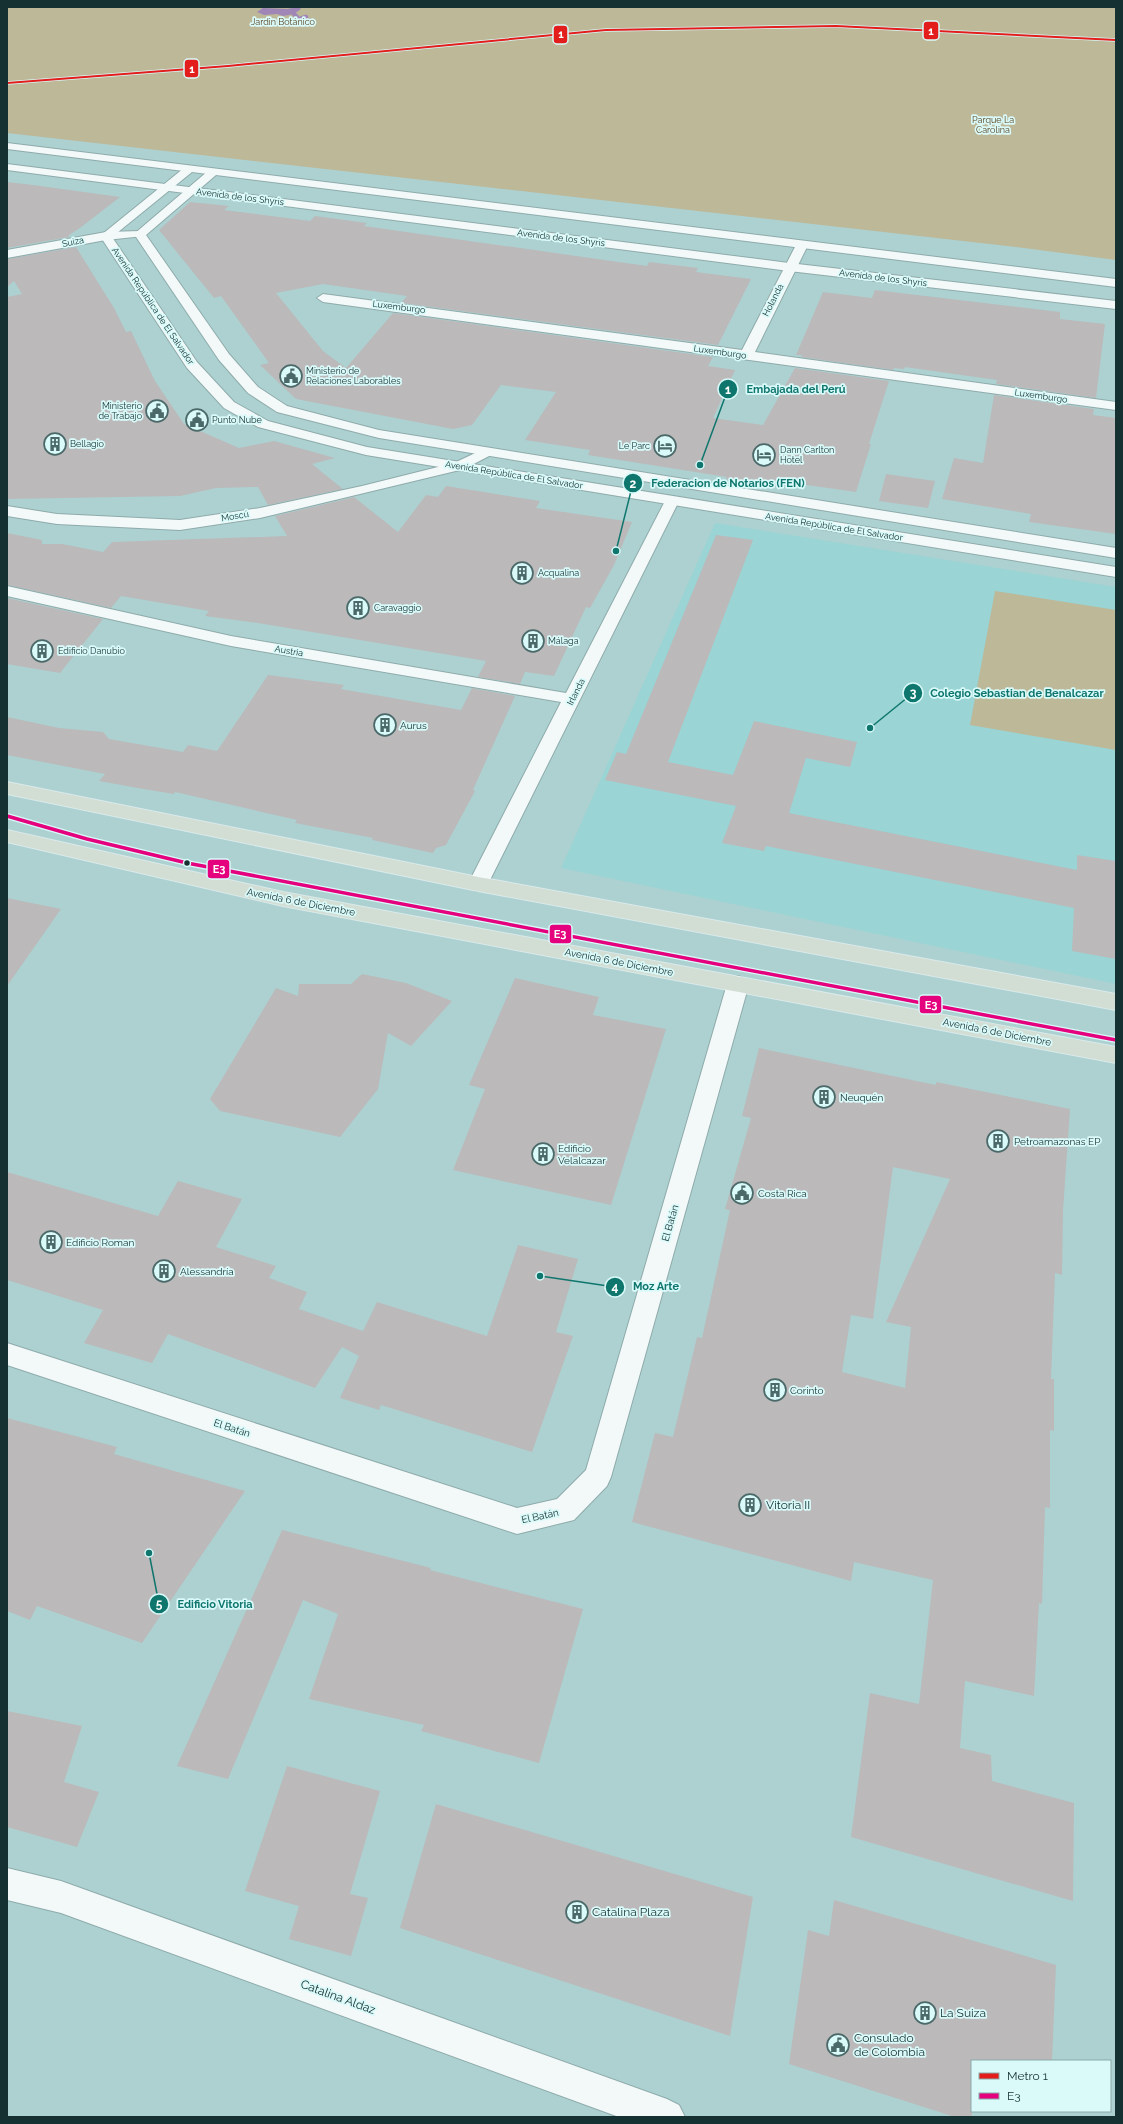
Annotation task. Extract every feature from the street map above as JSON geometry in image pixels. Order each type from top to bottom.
[{"type":"main road","points":[[7,788],[478,884],[1116,1002]]},
{"type":"main road","name":"Avenida 6 de Diciembre","points":[[7,836],[283,899],[1116,1055]]},
{"type":"street","points":[[7,146],[188,170],[802,246],[1116,283]]},
{"type":"street","name":"Avenida de los Shyris","points":[[7,167],[789,267],[1116,305]]},
{"type":"street","name":"Avenida República de El Salvador","points":[[188,170],[106,236],[192,365],[229,405],[263,424],[366,451],[1116,572]]},
{"type":"street","points":[[140,234],[212,173]]},
{"type":"street","name":"Avenida República de El Salvador","points":[[140,234],[224,357],[253,390],[282,409],[379,434],[1116,553]]},
{"type":"street","name":"Suiza","points":[[7,254],[106,236],[140,234]]},
{"type":"street","name":"Holanda","points":[[746,356],[789,267],[802,246]]},
{"type":"street","name":"Luxemburgo","points":[[323,298],[385,305],[1116,406]]},
{"type":"street","points":[[459,466],[486,452]]},
{"type":"street","name":"Moscú","points":[[7,511],[57,519],[180,524],[260,512],[362,490],[459,466]]},
{"type":"street","name":"Irlanda","points":[[478,884],[573,699],[672,500]]},
{"type":"street","name":"Austria","points":[[7,591],[231,641],[573,699]]},
{"type":"street","name":"El Batán","points":[[7,1354],[517,1521],[564,1511],[597,1477],[738,984]]},
{"type":"street","name":"Catalina Aldaz","points":[[7,1884],[61,1897],[667,2117]]},
{"type":"shaded area","points":[[299,7],[301,9],[294,14],[283,16],[277,14],[264,15],[257,12],[263,8],[287,9]]},
{"type":"shaded area","points":[[715,523],[1116,587],[1116,984],[561,868]]},
{"type":"green space","name":"Parque La Carolina","points":[[7,7],[1116,7],[1116,260],[1016,247],[7,133]]},
{"type":"green space","points":[[995,591],[1116,610],[1116,750],[970,725]]},
{"type":"building","points":[[7,182],[120,197],[69,235],[69,237],[7,248]]},
{"type":"building","points":[[190,202],[229,206],[224,210],[310,221],[315,216],[367,223],[364,226],[647,266],[649,262],[698,268],[696,272],[751,279],[718,345],[401,303],[407,296],[323,284],[276,293],[323,351],[346,368],[393,313],[713,357],[708,366],[735,370],[713,418],[763,425],[795,368],[889,381],[869,444],[871,444],[856,492],[779,481],[776,487],[726,479],[727,477],[588,455],[590,450],[525,440],[556,392],[501,385],[472,425],[453,429],[296,399],[260,365],[269,363],[221,296],[214,298],[159,230]]},
{"type":"building","points":[[76,247],[114,308],[126,332],[131,331],[155,381],[184,424],[239,448],[274,441],[335,458],[312,464],[343,489],[268,505],[258,487],[216,488],[180,496],[7,499],[7,297],[22,294],[14,281],[7,287],[7,259]]},
{"type":"building","points":[[875,290],[1060,312],[1060,319],[1105,324],[1096,398],[996,384],[997,380],[905,367],[904,369],[894,368],[893,370],[801,357],[802,355],[796,355],[823,292],[872,298]]},
{"type":"building","points":[[994,395],[1094,409],[1093,415],[1116,418],[1116,534],[1029,522],[1031,514],[942,499],[954,458],[983,463]]},
{"type":"building","points":[[886,474],[935,481],[928,508],[879,501]]},
{"type":"building","points":[[446,486],[540,501],[536,508],[632,522],[614,565],[590,608],[586,607],[554,676],[525,672],[520,684],[478,677],[486,661],[258,623],[205,616],[209,611],[121,596],[111,608],[7,585],[7,533],[42,540],[42,544],[62,544],[103,552],[112,542],[287,536],[275,516],[354,497],[398,532],[426,495],[438,497]]},
{"type":"building","points":[[716,535],[753,540],[668,762],[733,775],[754,721],[857,742],[850,767],[806,758],[789,813],[1077,870],[1077,855],[1116,861],[1116,959],[1072,951],[1074,908],[766,846],[764,851],[722,843],[736,806],[605,780],[617,752],[626,754]]},
{"type":"building","name":"Edificio Danubio","points":[[7,598],[103,619],[60,673],[7,664]]},
{"type":"building","points":[[268,675],[344,685],[341,689],[461,710],[472,688],[515,696],[473,790],[475,791],[446,845],[436,848],[433,853],[372,840],[373,838],[295,823],[297,820],[175,792],[174,794],[99,781],[105,774],[7,755],[7,717],[59,728],[103,732],[109,739],[183,752],[188,745],[217,751]]},
{"type":"building","points":[[7,898],[61,909],[7,986]]},
{"type":"building","points":[[362,974],[406,983],[452,1001],[411,1046],[388,1033],[378,1089],[340,1137],[220,1111],[210,1099],[276,988],[298,996],[299,984],[351,984]]},
{"type":"building","points":[[515,978],[599,997],[593,1015],[666,1029],[611,1205],[453,1170],[485,1089],[469,1085]]},
{"type":"building","points":[[759,1048],[936,1085],[936,1082],[1070,1109],[1063,1211],[1062,1275],[1055,1273],[1051,1379],[1054,1379],[1054,1431],[1050,1430],[1050,1508],[1045,1507],[1042,1604],[1039,1603],[1034,1696],[965,1681],[960,1748],[991,1755],[992,1781],[1074,1803],[1073,1901],[851,1837],[870,1693],[919,1704],[933,1580],[854,1562],[851,1581],[632,1522],[655,1433],[673,1437],[697,1337],[702,1338],[730,1210],[725,1209],[751,1118],[742,1116]],"holes":[[[893,1167],[950,1179],[886,1322],[911,1327],[905,1388],[842,1372],[851,1315],[873,1319]]]},
{"type":"building","points":[[7,1172],[158,1216],[178,1181],[242,1199],[216,1247],[276,1266],[269,1278],[307,1292],[299,1309],[363,1331],[377,1302],[487,1336],[518,1245],[578,1259],[556,1332],[573,1336],[532,1452],[381,1405],[379,1410],[340,1398],[359,1356],[342,1347],[315,1388],[168,1334],[152,1363],[84,1343],[103,1310],[7,1280]]},
{"type":"building","points":[[7,1418],[117,1447],[114,1454],[245,1491],[142,1643],[37,1606],[30,1620],[7,1611]]},
{"type":"building","points":[[282,1530],[583,1609],[539,1763],[421,1731],[424,1725],[309,1699],[338,1614],[303,1600],[228,1779],[177,1766]]},
{"type":"building","points":[[7,1711],[82,1726],[64,1782],[99,1792],[77,1847],[7,1827]]},
{"type":"building","points":[[287,1766],[380,1791],[350,1894],[368,1898],[351,1956],[289,1939],[299,1906],[245,1891]]},
{"type":"building","name":"Catalina Plaza","points":[[436,1804],[753,1897],[730,2036],[400,1928]]},
{"type":"building","name":"La Suiza","points":[[834,1900],[1056,1965],[1052,2060],[971,2060],[972,2117],[955,2117],[789,2064],[808,1930],[829,1936]]},
{"type":"waterway","points":[[294,14],[297,17],[293,21],[306,17],[305,21],[311,21]]},
{"type":"metro line","name":"1","points":[[7,83],[228,66],[606,30],[836,26],[1116,40]]},
{"type":"transit line","name":"E3","points":[[7,816],[87,839],[187,863],[1116,1040]]},
{"type":"place","name":"Ministerio de Relaciones Laborables","points":[[291,376]]},
{"type":"place","name":"Ministerio de Trabajo","points":[[157,411]]},
{"type":"place","name":"Punto Nube","points":[[197,420]]},
{"type":"place","name":"Bellagio","points":[[55,444]]},
{"type":"place","name":"Le Parc","points":[[665,446]]},
{"type":"place","name":"Dann Carlton Hotel","points":[[764,455]]},
{"type":"place","name":"Embajada del Perú","points":[[700,465]]},
{"type":"place","name":"Federacion de Notarios (FEN)","points":[[616,551]]},
{"type":"place","name":"Acqualina","points":[[522,573]]},
{"type":"place","name":"Caravaggio","points":[[358,608]]},
{"type":"place","name":"Málaga","points":[[533,641]]},
{"type":"place","name":"Edificio Danubio","points":[[42,651]]},
{"type":"place","name":"Aurus","points":[[385,725]]},
{"type":"place","name":"Colegio Sebastian de Benalcazar","points":[[870,728]]},
{"type":"place","name":"Neuquén","points":[[824,1097]]},
{"type":"place","name":"Petroamazonas EP","points":[[998,1141]]},
{"type":"place","name":"Edificio Velalcazar","points":[[543,1154]]},
{"type":"place","name":"Costa Rica","points":[[742,1193]]},
{"type":"place","name":"Edificio Roman","points":[[51,1242]]},
{"type":"place","name":"Alessandría","points":[[164,1271]]},
{"type":"place","name":"Moz Arte","points":[[540,1276]]},
{"type":"place","name":"Corinto","points":[[775,1390]]},
{"type":"place","name":"Vitoria II","points":[[750,1505]]},
{"type":"place","name":"Edificio Vitoria","points":[[149,1553]]},
{"type":"place","name":"Catalina Plaza","points":[[577,1912]]},
{"type":"place","name":"La Suiza","points":[[925,2013]]},
{"type":"place","name":"Consulado de Colombia","points":[[838,2045]]},
{"type":"park label","name":"Jardin Botánico","points":[[283,22]]}]
